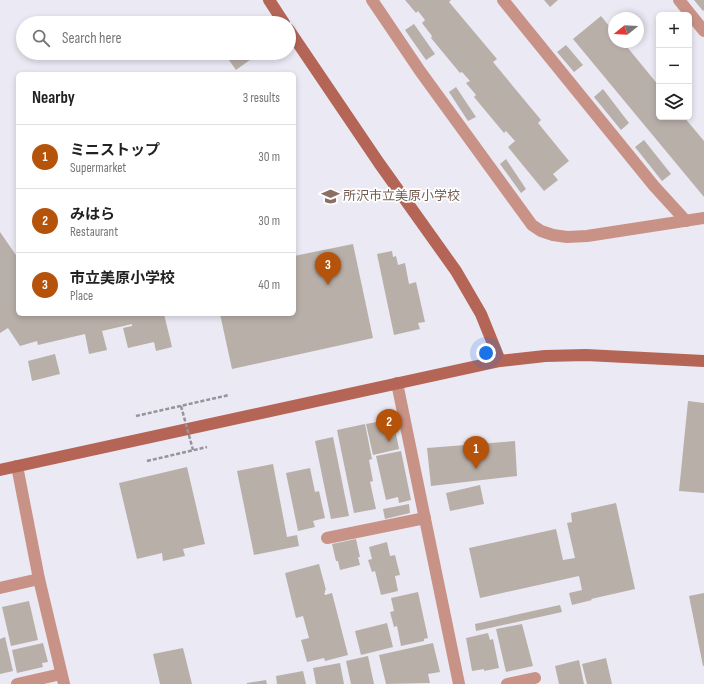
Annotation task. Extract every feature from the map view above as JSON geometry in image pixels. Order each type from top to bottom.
[{"type":"street","points":[[269,0],[279,16]]},
{"type":"street","points":[[372,0],[420,71],[532,225],[541,231],[567,237],[587,236],[704,218]]},
{"type":"street","points":[[503,0],[654,186],[686,221]]},
{"type":"street","points":[[679,0],[704,31]]},
{"type":"street","points":[[296,40],[379,163],[456,271],[481,314],[500,361]]},
{"type":"street","points":[[0,470],[500,361],[545,356],[586,355],[704,361]]},
{"type":"street","points":[[397,383],[459,684]]},
{"type":"street","points":[[17,466],[39,579],[62,679],[17,684]]},
{"type":"street","points":[[327,538],[425,518]]},
{"type":"street","points":[[0,588],[39,579]]},
{"type":"street","points":[[507,684],[535,678]]},
{"type":"path","points":[[136,416],[229,395]]},
{"type":"path","points":[[182,406],[193,450]]},
{"type":"building","points":[[405,0],[451,0],[449,2],[497,59],[493,62],[541,120],[538,123],[569,161],[553,174],[558,180],[544,191],[508,147],[515,141],[506,131],[504,133],[474,97],[476,95],[466,83],[470,81],[462,72],[460,73],[431,38],[432,36],[422,23],[425,20],[418,11],[416,13]]},
{"type":"building","points":[[544,0],[558,0],[550,7]]},
{"type":"building","points":[[694,0],[704,0],[703,11]]},
{"type":"building","points":[[601,16],[608,25],[608,48],[628,48],[656,82],[656,120],[686,120],[704,141],[704,197],[573,39]]},
{"type":"building","points":[[414,24],[435,54],[426,60],[405,30]]},
{"type":"building","points":[[566,45],[583,65],[574,72],[557,52]]},
{"type":"building","points":[[229,60],[250,60],[236,70]]},
{"type":"building","points":[[456,87],[476,117],[468,121],[449,92]]},
{"type":"building","points":[[603,89],[629,123],[621,130],[594,97]]},
{"type":"building","points":[[644,140],[671,174],[662,181],[635,147]]},
{"type":"building","points":[[506,159],[526,189],[521,193],[500,164]]},
{"type":"building","points":[[0,232],[16,255],[16,316],[164,316],[172,347],[156,351],[154,342],[128,348],[123,328],[132,326],[132,324],[102,331],[107,350],[89,354],[85,334],[38,345],[37,341],[20,346],[8,328],[0,333]]},
{"type":"building","points":[[353,244],[373,338],[232,369],[220,316],[296,316],[296,256]]},
{"type":"building","points":[[392,251],[393,257],[396,256],[398,265],[405,263],[409,284],[416,282],[425,322],[418,323],[420,329],[394,335],[377,254]]},
{"type":"building","points":[[55,354],[60,374],[32,381],[28,361]]},
{"type":"building","points":[[688,401],[704,403],[704,493],[679,491]]},
{"type":"building","points":[[393,419],[399,449],[373,455],[366,424]]},
{"type":"building","points":[[365,424],[372,459],[369,460],[373,481],[370,482],[376,509],[354,513],[337,430]]},
{"type":"building","points":[[333,437],[349,516],[331,519],[315,441]]},
{"type":"building","points":[[515,441],[517,476],[431,486],[427,448]]},
{"type":"building","points":[[401,451],[411,500],[399,503],[398,497],[386,500],[376,456]]},
{"type":"building","points":[[273,464],[287,537],[297,535],[299,546],[254,555],[237,471]]},
{"type":"building","points":[[187,467],[205,544],[183,549],[185,556],[163,561],[162,553],[137,559],[119,483]]},
{"type":"building","points":[[310,468],[315,492],[319,491],[325,518],[313,521],[315,527],[298,531],[286,473]]},
{"type":"building","points":[[480,485],[484,504],[450,511],[446,493]]},
{"type":"building","points":[[616,503],[635,589],[572,605],[569,593],[582,590],[579,576],[480,598],[469,548],[556,529],[563,560],[575,558],[567,523],[572,522],[571,513]]},
{"type":"building","points":[[409,504],[410,513],[385,519],[383,509]]},
{"type":"building","points":[[356,539],[360,557],[358,557],[360,565],[340,570],[332,544]]},
{"type":"building","points":[[387,542],[390,556],[395,555],[400,575],[395,576],[398,591],[381,595],[375,571],[372,572],[368,560],[372,559],[369,547]]},
{"type":"building","points":[[319,564],[326,590],[324,593],[325,595],[332,593],[348,655],[325,661],[324,658],[307,662],[301,640],[309,638],[303,616],[296,618],[285,573]]},
{"type":"building","points":[[418,592],[428,638],[424,639],[424,641],[401,646],[397,626],[394,627],[390,612],[394,611],[391,598]]},
{"type":"building","points":[[704,593],[704,666],[703,666],[689,596]]},
{"type":"building","points":[[29,601],[38,640],[11,646],[2,607]]},
{"type":"building","points":[[560,605],[562,612],[476,631],[475,624]]},
{"type":"building","points":[[387,623],[393,647],[361,655],[355,631]]},
{"type":"building","points":[[522,624],[533,666],[506,672],[496,629]]},
{"type":"building","points":[[488,633],[490,640],[493,639],[499,668],[484,671],[484,669],[472,671],[466,638]]},
{"type":"building","points":[[5,637],[13,671],[0,674],[0,639]]},
{"type":"building","points":[[43,643],[48,662],[42,663],[43,667],[17,673],[12,650]]},
{"type":"building","points":[[433,643],[440,672],[428,674],[430,683],[386,684],[379,655]]},
{"type":"building","points":[[183,648],[192,684],[160,684],[153,654]]},
{"type":"building","points":[[368,656],[374,684],[351,684],[346,661]]},
{"type":"building","points":[[606,658],[612,684],[587,684],[582,664]]},
{"type":"building","points":[[579,660],[584,684],[559,684],[555,666]]},
{"type":"building","points":[[340,663],[344,684],[316,684],[313,668]]},
{"type":"building","points":[[303,671],[306,684],[277,684],[276,676]]},
{"type":"building","points":[[266,680],[267,684],[247,684],[247,683]]},
{"type":"place","name":"所沢市立美原小学校","points":[[330,196]]},
{"type":"place","name":"市立美原小学校","points":[[328,285]]},
{"type":"place","name":"みはら","points":[[389,442]]},
{"type":"place","name":"ミニストップ","points":[[476,469]]}]
